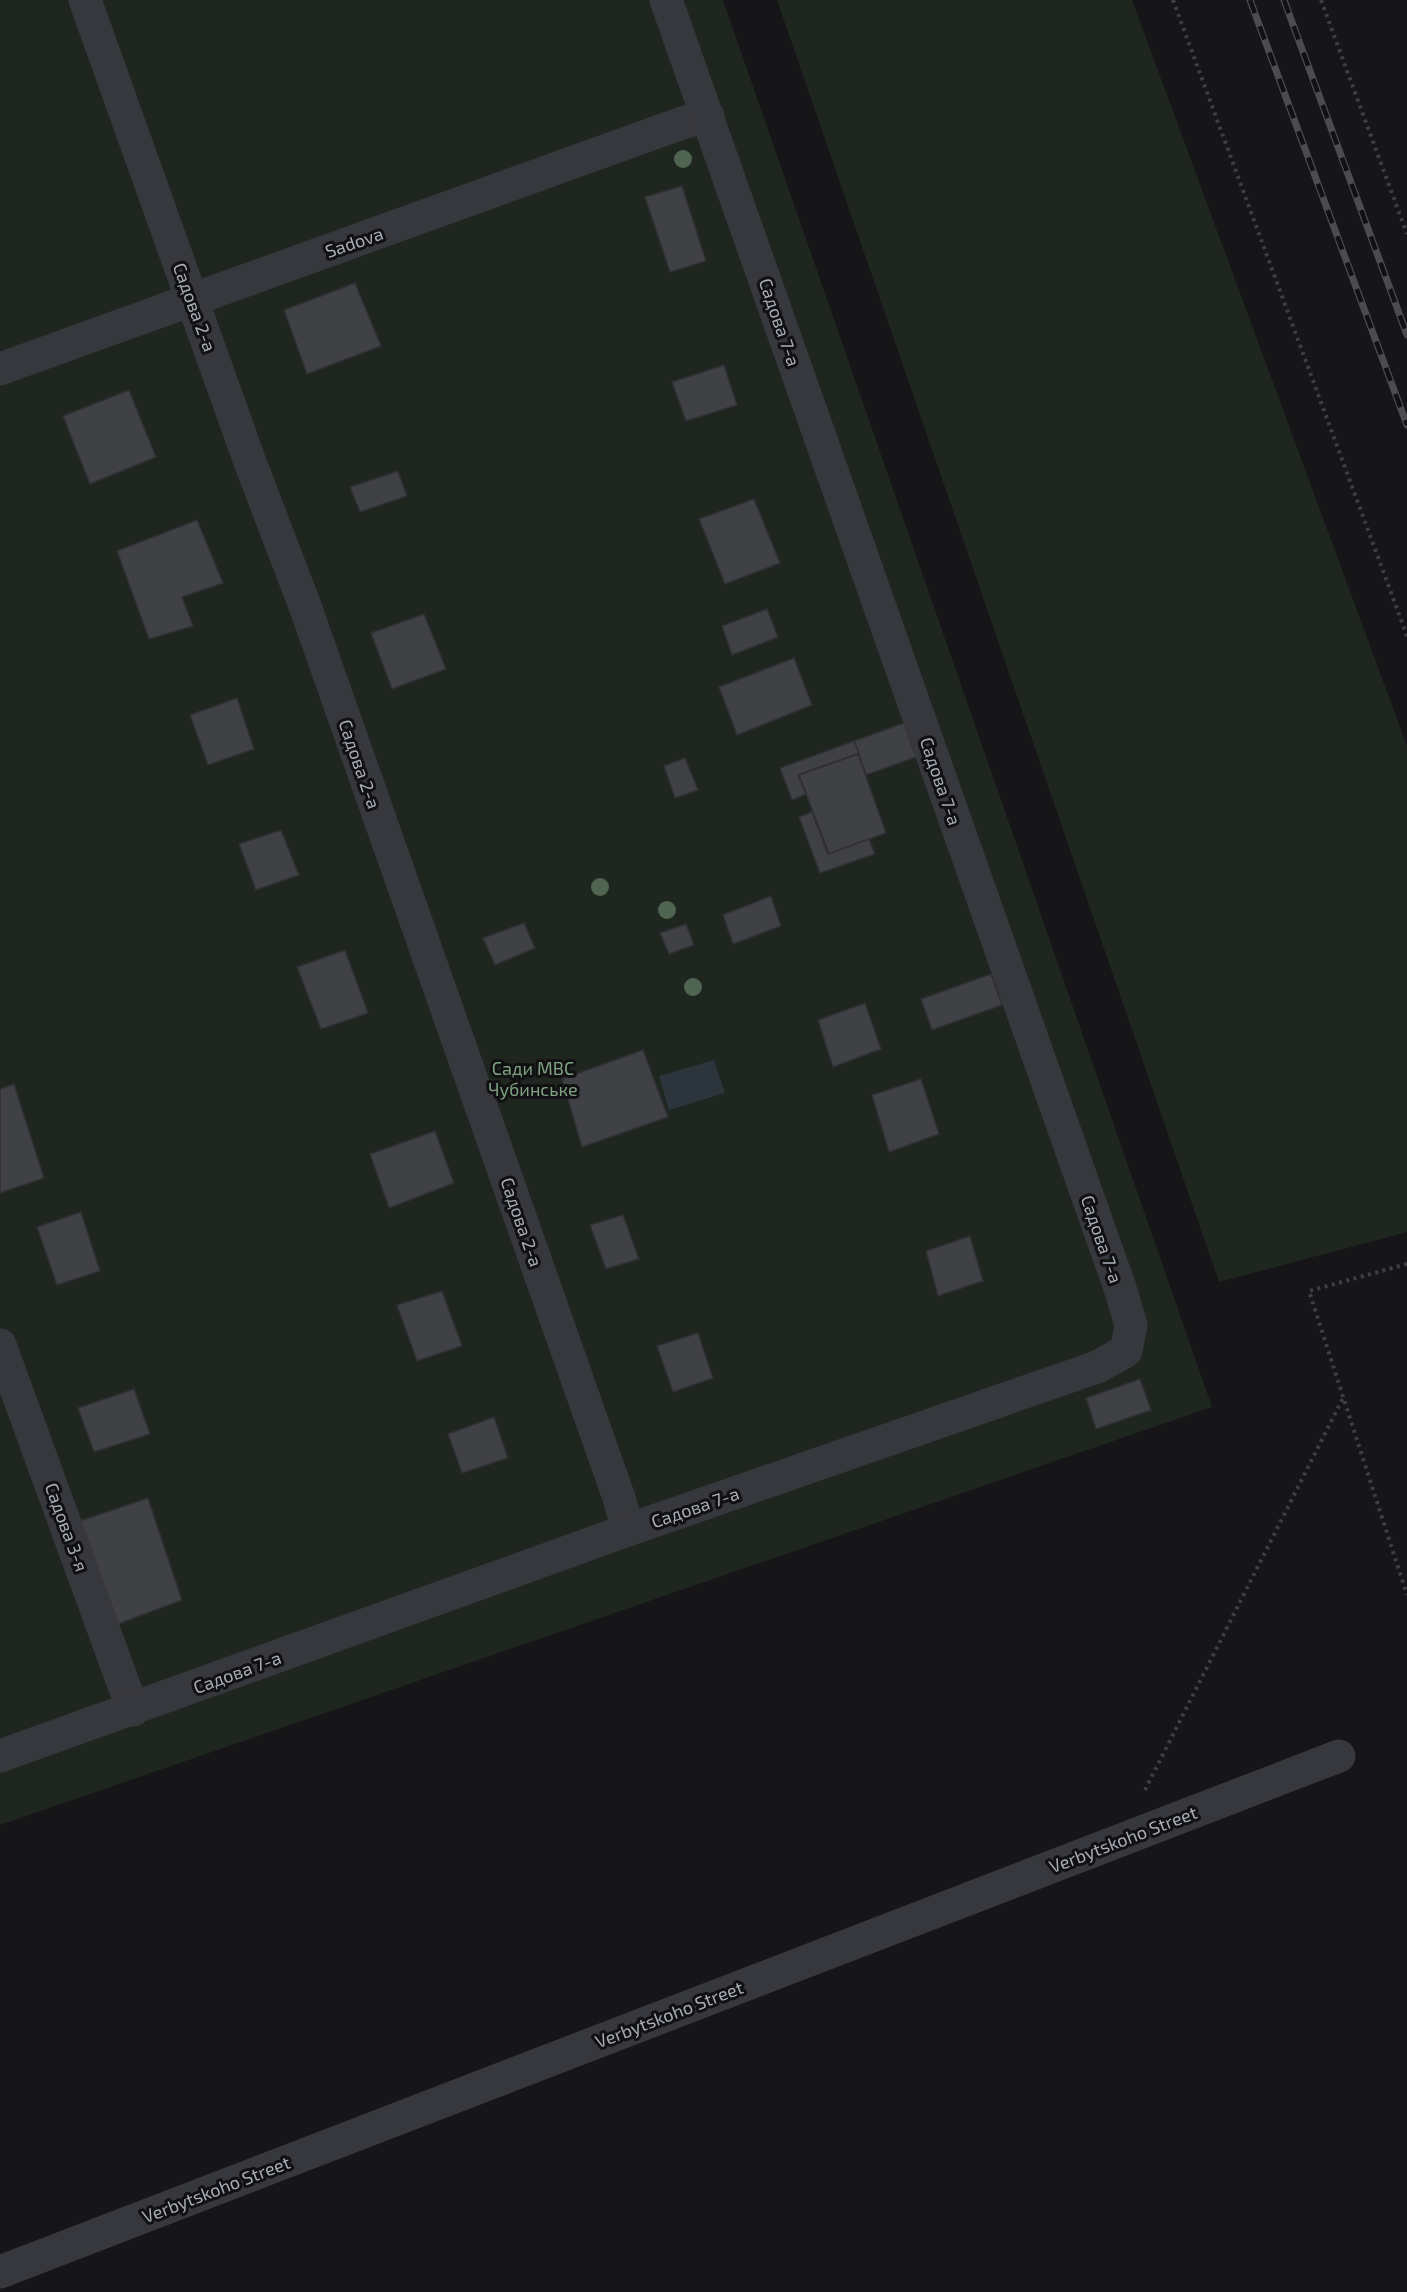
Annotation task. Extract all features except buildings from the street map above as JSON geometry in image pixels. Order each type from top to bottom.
[{"type":"street","name":"Садова 2-а","points":[[85,0],[250,462],[320,649],[619,1498],[628,1530]]},
{"type":"street","name":"Садова 7-а","points":[[0,1756],[628,1530],[1097,1367],[1126,1351],[1131,1325],[1112,1266],[666,0]]},
{"type":"street","name":"Sadova","points":[[0,369],[682,123],[708,116]]},
{"type":"street","name":"Садова 3-я","points":[[0,1345],[133,1710]]},
{"type":"street","name":"Verbytskoho Street","points":[[0,2272],[1338,1756]]},
{"type":"path","points":[[1173,0],[1407,636]]},
{"type":"path","points":[[1321,0],[1407,234]]},
{"type":"path","points":[[1407,1264],[1309,1291],[1407,1594]]},
{"type":"path","points":[[1119,1840],[1343,1398]]},
{"type":"green space","name":"Сади МВС Чубинське","points":[[0,0],[723,0],[1212,1407],[0,1825]]},
{"type":"green space","points":[[777,0],[1132,0],[1407,746],[1407,1232],[1219,1282]]},
{"type":"shaded area","points":[[714,1060],[725,1093],[669,1110],[659,1076]]},
{"type":"railway","points":[[1250,0],[1407,425]]},
{"type":"railway","points":[[1284,0],[1407,335]]}]
